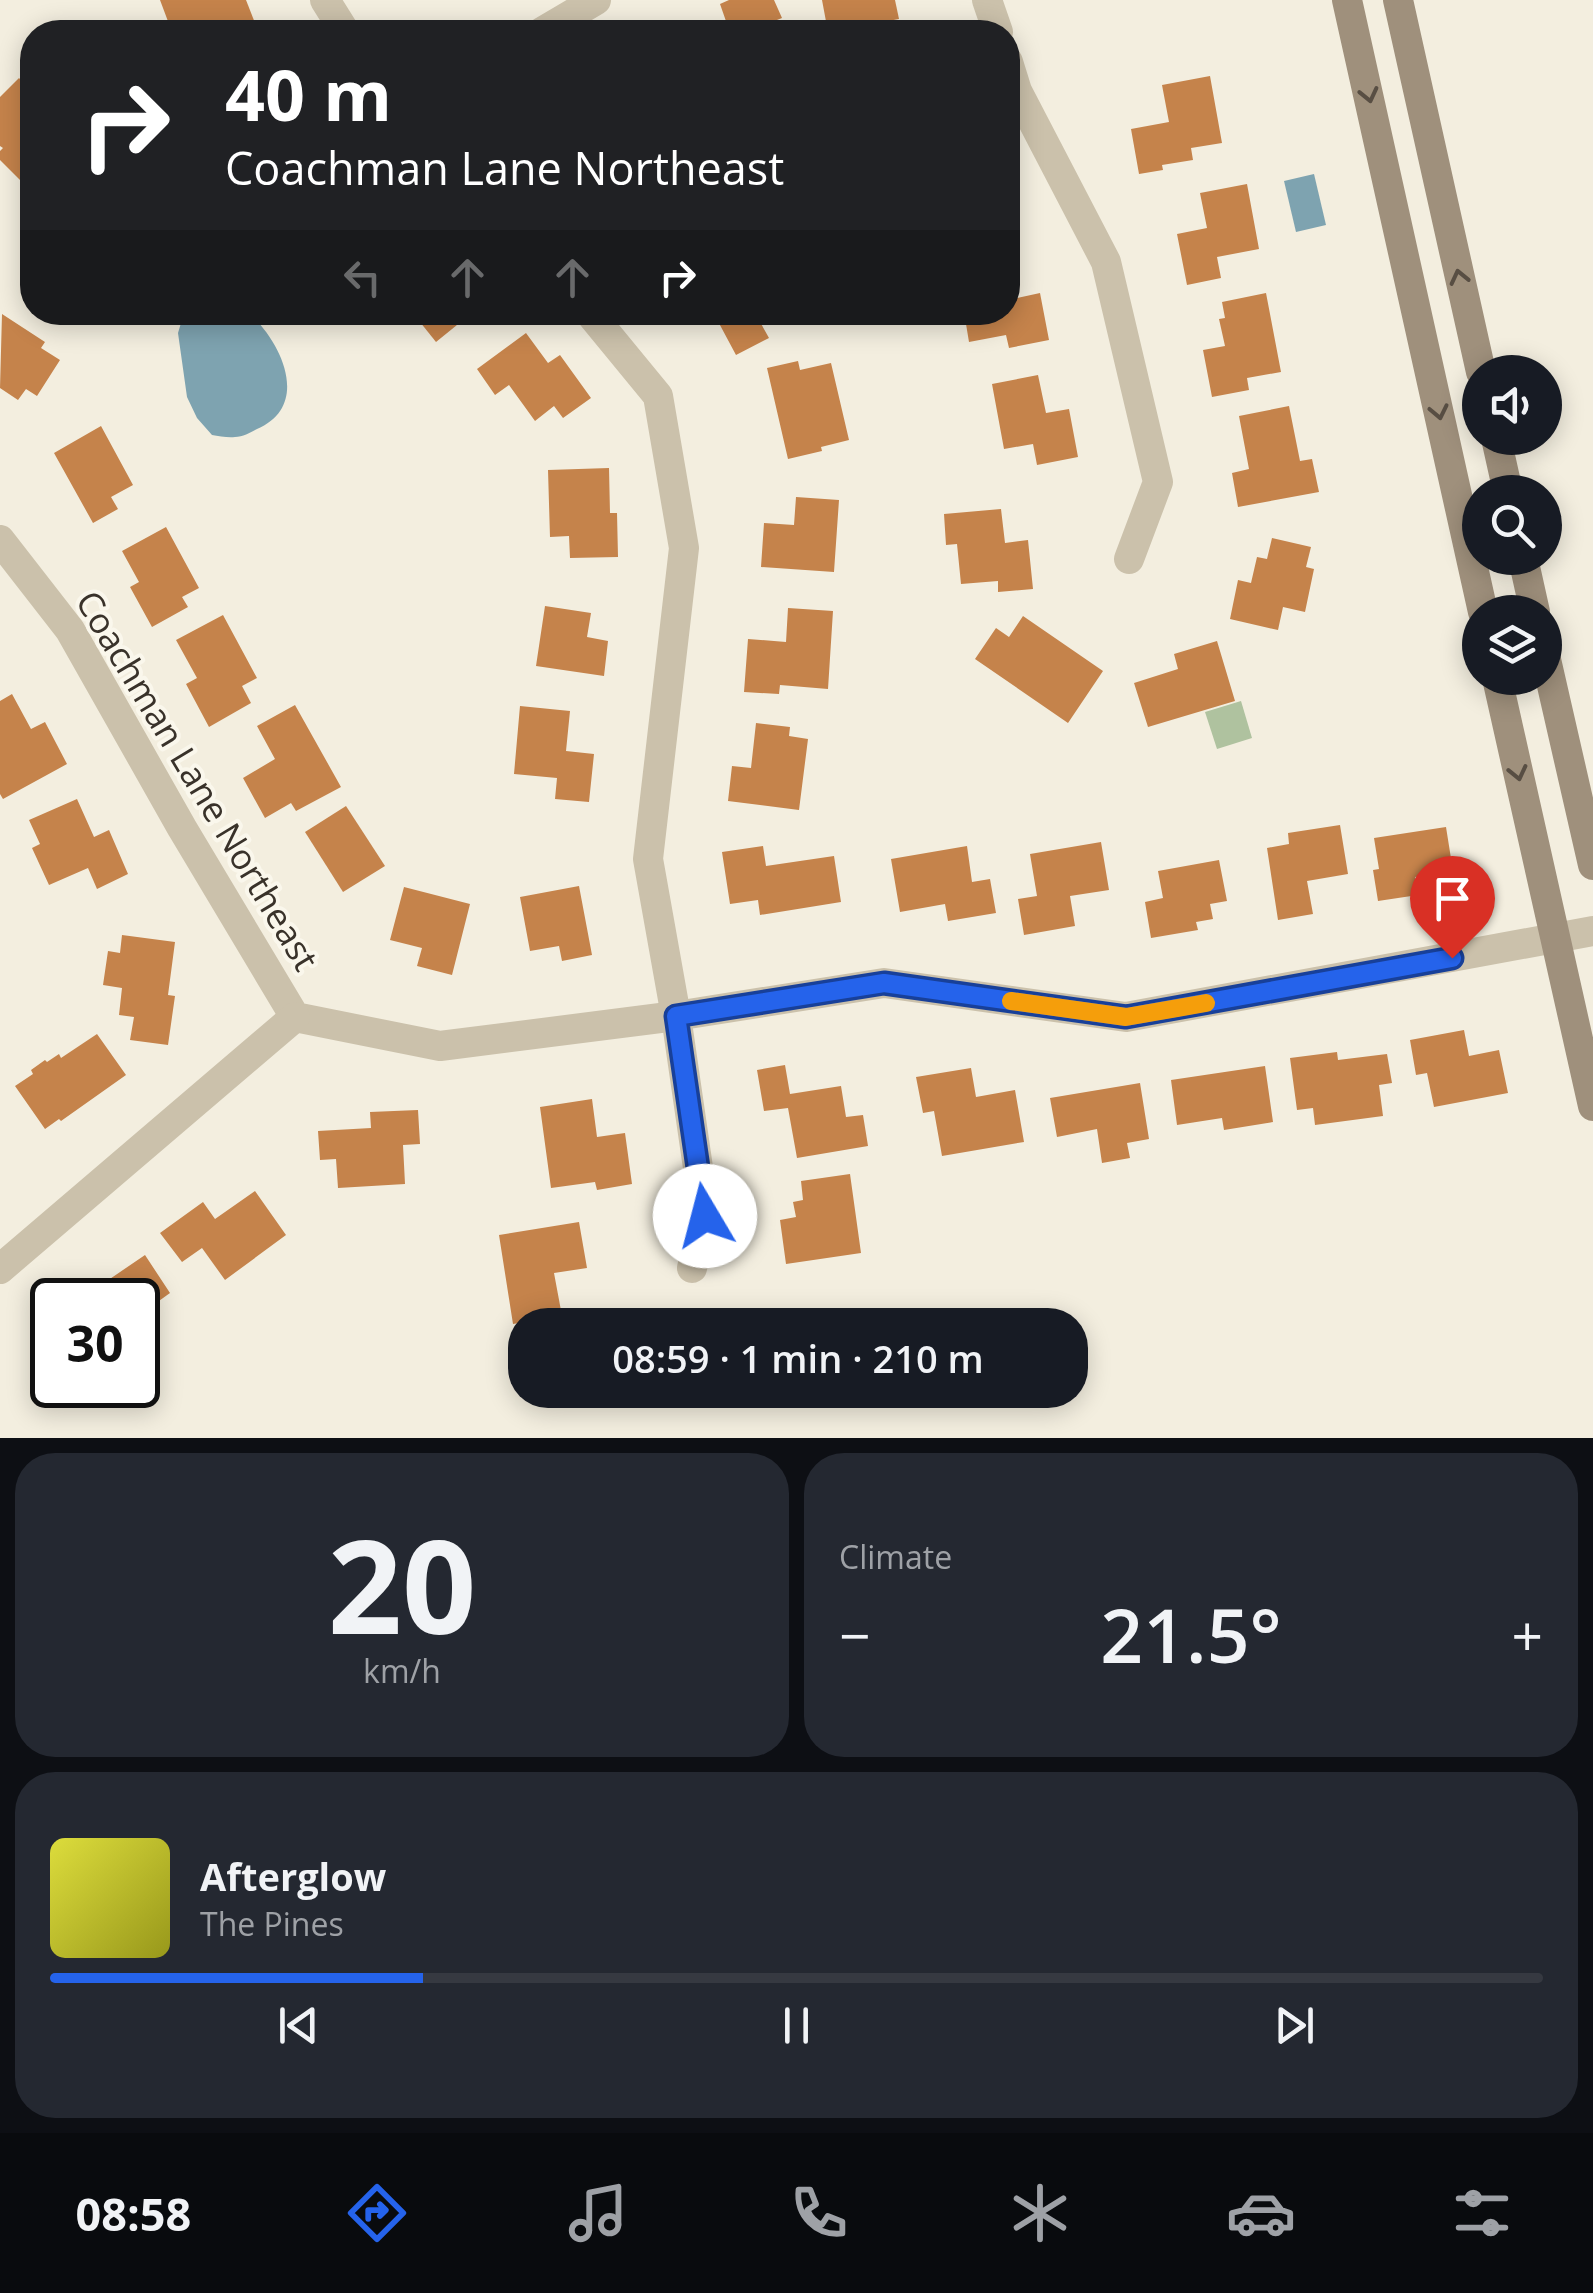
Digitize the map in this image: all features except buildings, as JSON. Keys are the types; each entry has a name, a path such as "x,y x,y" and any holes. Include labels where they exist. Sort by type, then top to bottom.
{"street":[{"path":"562,20 596,0"},
{"path":"1347,0 1479,595"},
{"path":"1398,0 1477,355"},
{"path":"1020,97 1106,262 1158,482 1129,559"},
{"path":"600,325 658,396 684,548 648,859 705,1216 692,1268"},
{"name":"Coachman Lane Northeast","path":"0,540 70,630 182,828 296,1017 440,1046 676,1016 884,983 1126,1017 1593,932"},
{"path":"1501,695 1593,1106"},
{"path":"1554,695 1593,865"},
{"path":"0,1269 296,1017"}],"green space":[{"path":"1241,701 1252,738 1217,749 1205,712"}],"water":[{"path":"1314,174 1326,225 1296,232 1284,181"},
{"path":"180,325 261,325 286,373 283,405 274,418 238,437 212,435 197,418 187,397 178,333"}],"slow traffic":[{"path":"1011,1001 1126,1017 1206,1003"}],"route":[{"path":"705,1216 676,1016 884,983 1126,1017 1452,958"}]}
